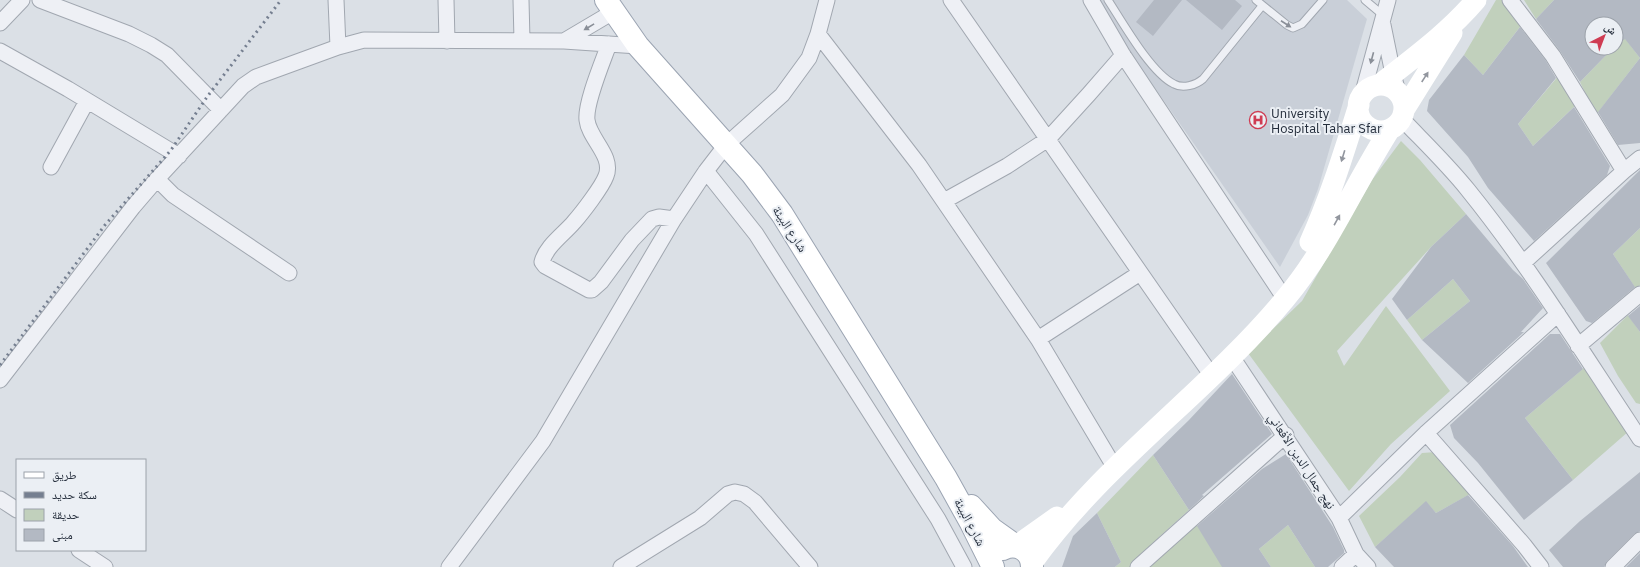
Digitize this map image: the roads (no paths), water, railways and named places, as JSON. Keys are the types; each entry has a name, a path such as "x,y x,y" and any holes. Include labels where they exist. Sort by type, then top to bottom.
{"main road":[{"name":"شارع البيئة","path":"610,6 638,46 726,145 782,214 946,478 993,567"},
{"name":"شارع البيئة","path":"946,478 992,529 1027,552 1032,565"},
{"path":"993,567 996,556 999,552 1004,548 1016,546"}],"street":[{"path":"0,23 22,0"},
{"path":"40,0 129,34 151,45 167,55 221,110"},
{"path":"336,0 338,47"},
{"path":"446,0 447,41"},
{"path":"521,0 522,40"},
{"path":"450,567 543,441 674,219 706,171 726,145 782,95 809,58 818,34 827,0"},
{"path":"951,0 1212,376"},
{"path":"1091,0 1123,55 1285,299"},
{"path":"1285,299 1324,211 1337,177 1388,0"},
{"path":"1032,565 1050,537 1088,494 1232,357 1285,299 1314,261 1372,158 1394,102 1476,0"},
{"path":"1510,0 1553,56 1624,170"},
{"path":"564,41 610,6"},
{"path":"1383,18 1394,102"},
{"path":"1461,18 1435,41 1394,102 1382,131 1375,130 1368,126 1362,120 1359,113 1360,101 1372,87 1394,102 1467,189 1522,263 1558,314 1640,439"},
{"path":"818,34 919,165 944,201 1038,339 1115,468"},
{"path":"0,380 157,179 243,86 256,77 338,47 364,40 522,40 638,46"},
{"path":"609,44 587,107 587,120 590,132 600,146 607,165 606,176 576,221 548,250 543,257 542,262 545,266 589,290 592,290 601,282 632,240 652,219 659,217 674,219"},
{"path":"944,201 1007,166 1048,139 1123,55"},
{"path":"2,58 87,101 179,156"},
{"path":"51,167 87,101"},
{"path":"1522,263 1624,170 1640,158"},
{"path":"706,171 756,234 938,519 964,567"},
{"path":"157,179 173,195 289,273"},
{"path":"1038,339 1140,273"},
{"path":"1578,346 1640,294"},
{"path":"1340,518 1426,433 1558,314"},
{"name":"نهج جمال الدين الأفعاني","path":"1232,357 1340,518 1356,554 1368,567"},
{"path":"1426,433 1524,545 1541,567"},
{"path":"1138,567 1286,436"},
{"path":"621,567 700,518 728,494 734,492 744,494 755,502 810,567"},
{"path":"1016,546 1088,494"},
{"path":"0,499 16,509"},
{"path":"1613,567 1640,540"},
{"path":"81,551 105,567"},
{"path":"1342,567 1356,554"}],"lane":[{"path":"1108,0 1149,61 1174,85 1183,86 1198,83 1203,79 1262,6"},
{"path":"1256,0 1287,26 1296,28 1302,24 1323,0"},
{"path":"1365,0 1383,18"}],"railway":[{"path":"0,365 105,225 171,150 207,97 281,0"}],"place":[{"name":"University Hospital Tahar Sfar","path":"1258,120"}]}
